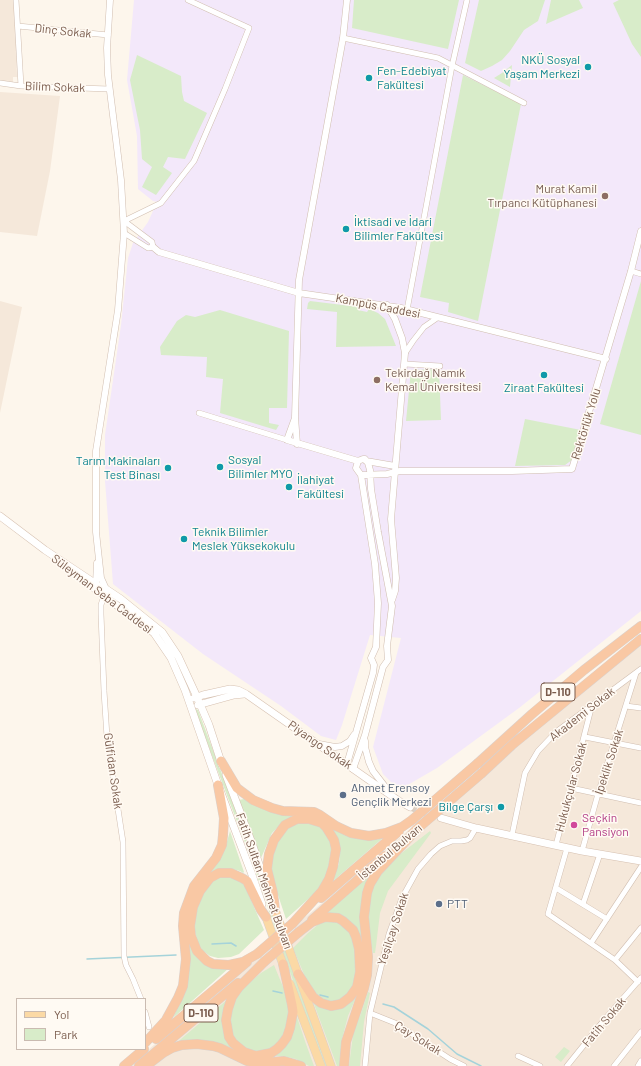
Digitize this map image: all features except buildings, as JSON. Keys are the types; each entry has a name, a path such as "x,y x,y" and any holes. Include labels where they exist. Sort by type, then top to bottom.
{"highway":[{"name":"İstanbul Bulvarı","path":"146,1048 293,923 578,675 641,626"},
{"name":"İstanbul Bulvarı","path":"139,1066 299,932 356,880 482,773 512,745 641,639"},
{"path":"221,762 237,788 253,800 283,811 314,812 336,826 351,833 369,836 386,833 412,820"},
{"path":"146,1042 166,1020 183,986 186,959 183,926 184,913 194,886 216,858 224,836 224,818 218,784"},
{"path":"275,910 273,893 267,869 269,854 274,840 285,825 297,819 309,819 322,823 334,840 336,849 334,867 322,891 293,923"},
{"path":"344,1066 346,1042 367,975 368,957 364,917 367,893 370,884 378,872 417,829"},
{"path":"257,954 243,962 229,965 213,964 207,960 197,951 191,936 190,926 193,908 204,883 219,873 231,873 246,881 266,917"},
{"path":"298,974 309,993 317,1001 327,1005 336,1005 345,1002 354,993 357,987 360,972 359,949 356,937 353,930 343,920 325,917 312,922 299,932"},
{"path":"264,962 239,987 232,997 226,1020 229,1037 233,1043 244,1052 256,1056 271,1053 277,1049 285,1041 290,1028 293,1012 283,964"},
{"path":"146,1066 172,1048 182,1045 197,1044 220,1048 247,1061 261,1063 284,1061 301,1066"},
{"path":"124,1066 138,1050"},
{"name":"İstanbul Bulvarı","path":"124,1066 144,1050"}],"main road":[{"name":"Süleyman Seba Caddesi","path":"0,516 96,587 136,611 162,632 178,656 197,697"},
{"name":"Süleyman Seba Caddesi","path":"105,592 159,639 171,658 190,703"},
{"name":"Piyango Sokak","path":"197,697 230,689 238,690 246,694 410,807"},
{"path":"197,697 190,703 197,706 234,695 246,694"},
{"name":"Fatih Sultan Mehmet Bulvarı","path":"197,697 209,725 221,762 253,846 331,1066"},
{"name":"Fatih Sultan Mehmet Bulvarı","path":"190,703 321,1066"},
{"path":"440,818 476,828 567,848 641,861"}],"street":[{"path":"16,0 21,86"},
{"path":"105,592 96,532 96,451 118,310 124,233 121,180 109,89 107,59 110,0"},
{"path":"124,221 160,203 194,161 249,28 188,0"},
{"path":"297,444 295,417 301,265 343,38 347,0"},
{"path":"407,310 452,66 467,0"},
{"name":"Dinç Sokak","path":"18,26 108,35"},
{"path":"343,38 438,58 524,103"},
{"name":"Bilim Sokak","path":"0,83 21,86 109,89"},
{"path":"124,221 152,242 153,247 148,248 124,233"},
{"name":"Rektörlük Yolu","path":"395,469 572,469 606,358 641,230"},
{"name":"Kampüs Caddesi","path":"153,247 159,252 299,293 387,305 606,358"},
{"path":"631,271 641,274"},
{"path":"387,305 395,319 402,338 405,353 391,519 396,578 395,591 391,602"},
{"path":"405,353 424,327 437,318"},
{"path":"405,364 440,366"},
{"path":"199,413 297,444 358,461 363,459 395,469"},
{"path":"287,440 295,417"},
{"path":"347,764 374,666 372,658 376,647 378,603 375,564 361,475 356,468 358,461"},
{"path":"354,768 365,735 383,667 388,660 387,654 391,602 378,532 369,466 366,461"},
{"path":"361,475 387,474 395,469"},
{"path":"96,587 98,553"},
{"name":"Gülfidan Sokak","path":"105,592 101,604 104,691 107,737 123,842 124,947 126,965 141,998"},
{"path":"378,603 391,602"},
{"path":"375,651 381,650 387,654"},
{"path":"374,666 383,667"},
{"name":"Akademi Sokak","path":"512,835 524,776 546,742 556,732 639,671"},
{"name":"İpeklik Sokak","path":"582,851 598,794 626,706 639,671"},
{"name":"Hukukçular Sokak","path":"556,845 592,705"},
{"path":"626,706 641,708"},
{"path":"319,744 342,746 350,741 357,728"},
{"path":"365,735 365,748 369,762 373,770 394,797"},
{"path":"585,737 641,748"},
{"path":"571,788 641,803"},
{"name":"Yeşilçay Sokak","path":"365,1066 370,1013 390,934 407,887 418,870 431,854 440,846 452,841 461,842 467,840 476,828"},
{"path":"567,848 548,914 615,960 639,980"},
{"path":"583,904 600,854"},
{"path":"591,943 641,867"},
{"path":"556,888 607,919"},
{"path":"615,960 641,928"},
{"name":"Fatih Sokak","path":"567,1066 605,1018 639,980"},
{"name":"Çay Sokak","path":"370,1013 395,1023 450,1059 464,1066"},
{"path":"146,1015 150,1027"},
{"path":"614,1066 641,1032"},
{"path":"518,1056 540,1066"},
{"path":"447,1066 450,1059"},
{"path":"638,1066 641,1061"}],"shaded area":[{"path":"0,0 15,0 17,77 13,77 13,82 0,81"},
{"name":"Tekirdağ Namık Kemal Üniversitesi","path":"134,0 641,0 641,611 519,708 437,768 399,790 383,774 373,747 401,638 370,635 336,740 321,736 281,706 203,654 113,584 105,481 105,435 121,325 128,258 133,243 148,222 157,202 153,201 138,189 137,136 127,80"},
{"path":"0,92 60,96 50,171 37,236 0,232"},
{"path":"0,301 22,307 0,413"},
{"path":"641,642 641,1066 129,1066 584,682"}],"green space":[{"path":"354,0 459,0 448,49 352,28"},
{"path":"479,0 545,0 538,21 524,30 502,60 481,71 465,63"},
{"path":"551,0 579,0 583,8 546,24"},
{"path":"619,0 641,0 641,57 632,44 613,3"},
{"path":"137,55 181,76 184,101 207,113 185,159 168,157 163,167 172,173 156,195 142,187 152,167 142,159 140,130 130,80"},
{"path":"512,65 510,87 494,78 502,73"},
{"path":"463,75 521,104 478,321 448,312 449,303 420,297"},
{"path":"641,281 641,435 600,424"},
{"path":"310,301 359,307 358,310 367,312 369,309 378,313 385,319 396,346 336,347 337,312 307,309"},
{"path":"220,310 289,331 287,408 269,408 269,423 279,425 276,430 220,413 223,379 206,377 207,357 161,355 160,347 177,321 186,315 195,317"},
{"path":"439,369 441,420 406,421 411,370"},
{"path":"525,419 581,430 572,460 565,465 515,466"},
{"path":"196,709 198,710 237,814 327,1066 325,1066 296,989 250,856 195,711"},
{"path":"244,799 297,814 284,821 272,833 261,858 239,800"},
{"path":"311,823 319,826 328,834 332,850 332,860 325,879 315,893 286,919 272,877 271,862 278,839 289,827 297,824"},
{"path":"331,826 383,838 332,882 339,863 340,853"},
{"path":"230,831 244,872 222,868 206,876 226,845"},
{"path":"430,831 431,833 388,891 380,913 375,953 373,953 368,923 370,898 373,887 394,859"},
{"path":"225,875 242,882 245,886 264,930 239,954 231,957 218,958 210,956 202,950 198,943 194,921 196,907 210,882"},
{"path":"370,875 366,884 362,937 359,938 325,913"},
{"path":"330,920 338,921 347,927 355,944 356,970 354,985 345,998 333,1003 320,1000 309,986 293,948 320,923"},
{"path":"190,942 196,954 229,968 173,1018 181,1000 188,943"},
{"path":"274,965 288,999 290,1015 285,1035 271,1050 251,1052 233,1038 229,1023 235,1000 243,988 261,973"},
{"path":"360,988 348,1016 342,1039 341,1066 337,1066 314,1004 332,1010"},
{"path":"368,992 370,993 364,1022 360,1066 349,1066 354,1027 360,1016"},
{"path":"228,999 225,1010 237,1052 174,1045"},
{"path":"297,1017 314,1066 309,1066 296,1059 283,1056 270,1056 291,1038"},
{"path":"564,1047 570,1051 561,1062 555,1057"}],"waterway":[{"path":"212,944 231,943 236,946"},
{"path":"87,959 176,955"},
{"path":"273,991 282,993"},
{"path":"320,995 328,997"},
{"path":"383,1004 394,1007 428,1029 457,1054 481,1066"}],"tunnel":[{"path":"410,807 436,817"}],"place":[{"name":"NKÜ Sosyal Yaşam Merkezi","path":"588,67"},
{"name":"Fen-Edebiyat Fakültesi","path":"369,78"},
{"name":"Murat Kamil Tırpancı Kütüphanesi","path":"605,196"},
{"name":"İktisadi ve İdari Bilimler Fakültesi","path":"346,229"},
{"name":"Ziraat Fakültesi","path":"544,375"},
{"name":"Tekirdağ Namık Kemal Üniversitesi","path":"377,380"},
{"name":"Sosyal Bilimler MYO","path":"220,467"},
{"name":"Tarım Makinaları Test Binası","path":"168,468"},
{"name":"İlahiyat Fakültesi","path":"289,487"},
{"name":"Teknik Bilimler Meslek Yüksekokulu","path":"184,539"},
{"name":"Ahmet Erensoy Gençlik Merkezi","path":"343,795"},
{"name":"Bilge Çarşı","path":"501,807"},
{"name":"Seçkin Pansiyon","path":"574,825"},
{"name":"PTT","path":"439,904"}]}
